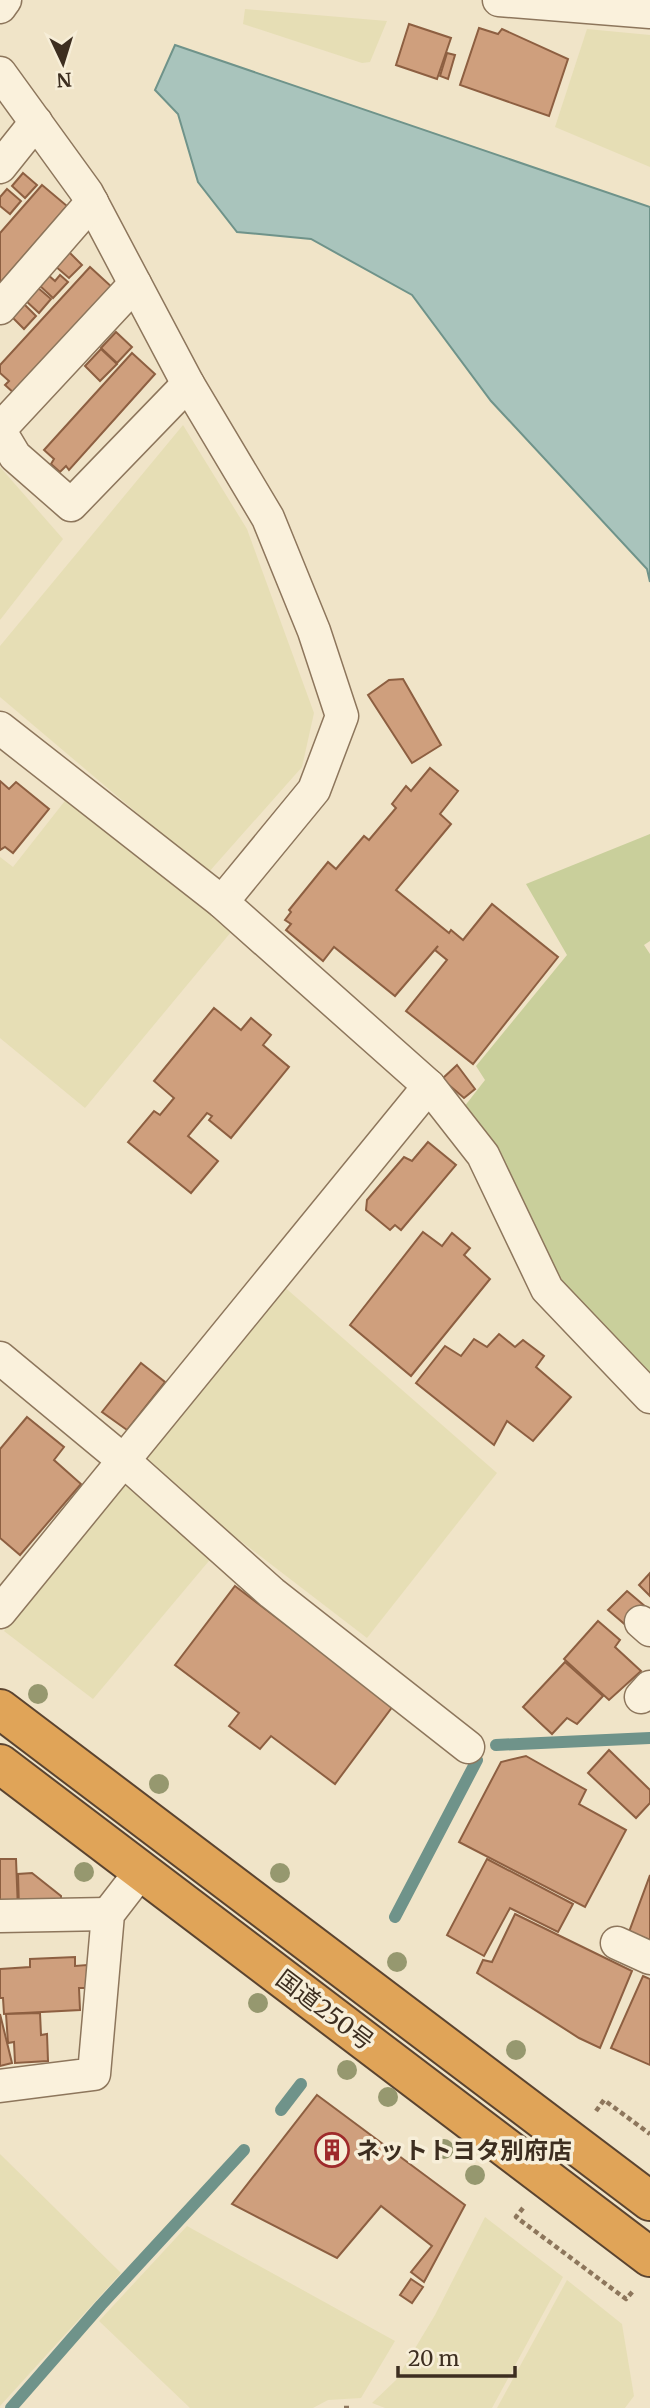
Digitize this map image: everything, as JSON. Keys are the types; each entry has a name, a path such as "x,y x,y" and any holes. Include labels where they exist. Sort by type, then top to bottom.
{"highway":[{"name":"国道250号","path":"0,1709 650,2201"},
{"name":"国道250号","path":"0,1764 650,2257"}],"street":[{"path":"0,7 5,0"},
{"path":"499,0 650,12"},
{"path":"0,73 92,202 188,384 268,517 314,631 342,716 314,790 222,902"},
{"path":"0,167 36,122"},
{"path":"0,308 92,202"},
{"path":"135,284 0,430 15,456 71,505 188,384"},
{"path":"0,729 222,902 429,1086 483,1155 547,1289 650,1396"},
{"path":"0,1612 429,1086"},
{"path":"0,1358 123,1460 272,1593 468,1747"},
{"path":"0,2086 93,2074 108,1914 142,1871"},
{"path":"0,1916 108,1914"},
{"path":"617,1943 650,1958"}],"path":[{"path":"607,2119 596,2111 604,2100 650,2134"},
{"path":"535,2216 524,2207 516,2217 626,2299"},
{"path":"344,2408 352,2408"}],"shaded area":[{"path":"245,9 387,21 370,62 362,63 243,24"},
{"path":"587,29 650,35 650,167 555,127"},
{"path":"183,425 247,529 314,713 302,767 208,873 0,697 0,646"},
{"path":"0,467 63,539 0,620"},
{"path":"68,797 231,932 85,1108 0,1038 0,857 13,867"},
{"path":"281,1284 497,1473 367,1638 135,1460"},
{"path":"121,1479 213,1556 93,1699 4,1631"},
{"path":"0,2154 121,2273 0,2406"},
{"path":"485,2217 563,2277 492,2408 385,2408 372,2403 396,2380 435,2315"},
{"path":"187,2226 395,2341 361,2398 328,2400 313,2408 190,2408 99,2321"},
{"path":"567,2280 622,2324 634,2396 625,2408 497,2408"}],"green space":[{"path":"650,834 650,941 644,945 650,954 650,1373 560,1287 464,1107 485,1080 476,1066 567,955 526,884"}],"water":[{"path":"175,45 650,207 650,582 647,569 491,401 412,295 311,239 237,232 198,182 178,114 155,90"}],"building":[{"path":"409,24 451,38 437,79 396,65"},
{"path":"479,28 498,34 502,29 568,59 549,116 460,85"},
{"path":"447,53 455,55 448,79 440,76"},
{"path":"23,173 37,185 25,198 12,186"},
{"path":"42,185 67,206 0,283 0,233"},
{"path":"7,189 21,201 10,214 0,206 0,197"},
{"path":"68,251 82,265 69,278 55,266"},
{"path":"90,267 114,289 15,394 5,385 9,381 0,373 0,365"},
{"path":"47,274 55,281 60,275 68,282 53,298 38,284"},
{"path":"37,287 51,299 39,313 25,300"},
{"path":"23,303 36,316 24,329 11,316"},
{"path":"116,332 132,347 117,363 101,348"},
{"path":"101,349 117,364 100,381 85,366"},
{"path":"132,353 155,374 69,470 66,466 60,472 51,464 54,459 44,450"},
{"path":"403,679 441,745 412,763 368,695 389,680"},
{"path":"430,768 458,791 440,814 451,824 396,890 449,933 451,930 463,940 492,904 558,957 473,1064 406,1011 447,960 435,950 438,946 395,996 334,947 323,961 286,930 291,924 285,920 291,912 289,910 328,862 336,869 364,836 369,840 396,808 392,804 406,786 411,791"},
{"path":"0,781 9,789 16,782 49,809 13,853 5,847 0,850"},
{"path":"214,1008 241,1030 251,1018 271,1035 263,1045 289,1067 231,1138 209,1120 212,1116 207,1113 188,1136 218,1161 191,1193 128,1142 154,1111 160,1115 174,1098 154,1081"},
{"path":"457,1065 475,1089 464,1098 442,1079"},
{"path":"428,1142 456,1165 401,1230 395,1225 390,1230 366,1210 367,1200 404,1157 412,1161"},
{"path":"423,1232 442,1246 452,1233 470,1248 464,1255 490,1279 411,1376 350,1325"},
{"path":"499,1334 515,1347 523,1340 544,1356 536,1367 571,1397 533,1441 507,1421 494,1445 416,1383 445,1346 461,1356 474,1339 487,1347"},
{"path":"141,1363 165,1382 127,1430 102,1412"},
{"path":"27,1417 64,1447 54,1460 81,1484 20,1555 0,1538 0,1449"},
{"path":"650,1573 650,1596 639,1585"},
{"path":"235,1586 393,1706 335,1784 271,1736 260,1749 229,1726 239,1713 175,1665"},
{"path":"627,1591 646,1607 628,1627 608,1610"},
{"path":"598,1621 620,1640 615,1647 641,1671 609,1700 564,1659"},
{"path":"565,1662 603,1696 577,1724 567,1718 552,1734 523,1707"},
{"path":"609,1750 650,1790 650,1803 636,1818 588,1773"},
{"path":"526,1756 586,1790 579,1804 626,1830 585,1907 459,1842 501,1762"},
{"path":"0,1859 16,1859 18,1910 0,1910"},
{"path":"487,1859 573,1904 558,1932 510,1908 484,1956 447,1935"},
{"path":"32,1873 61,1896 61,1909 19,1909 18,1874"},
{"path":"650,1875 650,1940 629,1932"},
{"path":"515,1914 632,1971 600,2048 579,2038 477,1973 483,1960 492,1962"},
{"path":"75,1957 75,1966 87,1965 89,1988 79,1988 80,2010 4,2014 3,1998 0,1998 0,1969 30,1967 30,1959"},
{"path":"643,1976 650,1979 650,2065 611,2048"},
{"path":"40,2013 41,2035 47,2034 48,2061 15,2063 14,2042 8,2043 6,2014"},
{"path":"0,2014 12,2063 0,2066"},
{"name":"ネットトヨタ別府店","path":"317,2095 465,2205 424,2282 411,2272 432,2246 381,2206 337,2258 232,2204"},
{"path":"411,2279 423,2287 412,2303 400,2295"}],"waterway":[{"path":"496,1745 650,1738"},
{"path":"395,1917 477,1760"},
{"path":"281,2110 301,2084"},
{"path":"11,2408 101,2305 244,2150"}],"place":[{"name":"ネットトヨタ別府店","path":"332,2150"}]}
